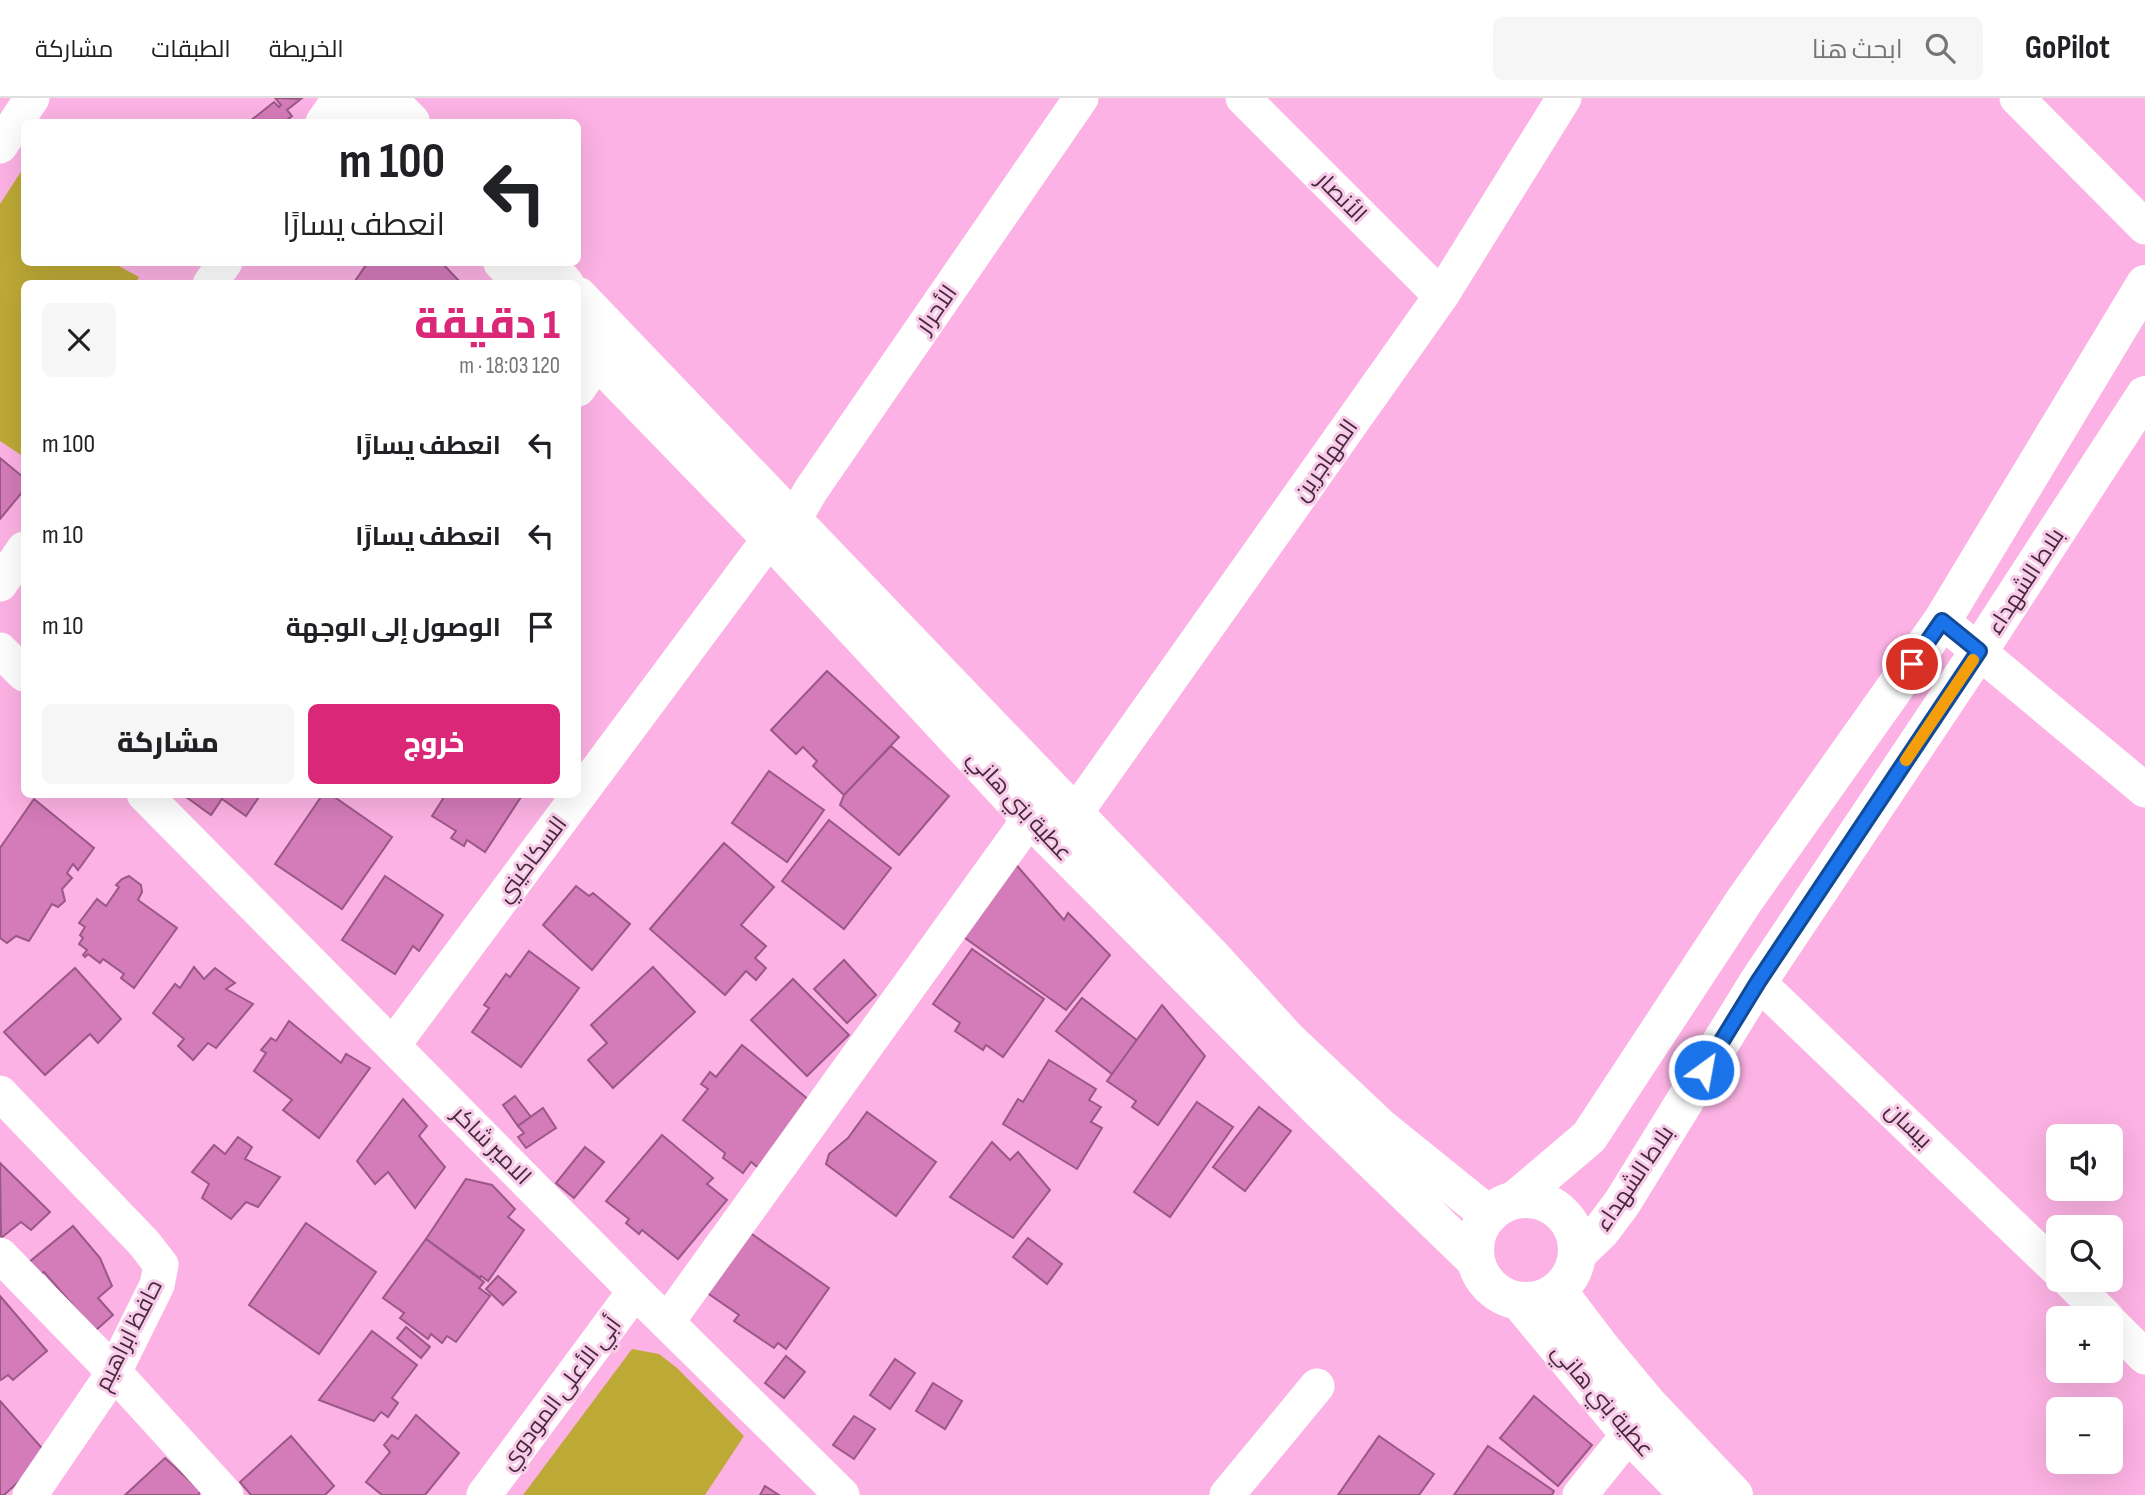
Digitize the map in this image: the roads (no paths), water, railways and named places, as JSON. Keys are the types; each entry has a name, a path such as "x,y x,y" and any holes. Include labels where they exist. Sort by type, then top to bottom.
{"main road":[{"path":"341,98 363,119"},
{"path":"387,98 408,119"},
{"path":"506,266 519,280"},
{"path":"549,266 561,280"},
{"path":"581,299 782,530 1074,815 1215,960 1287,1039 1380,1127 1502,1207 1532,1199 1547,1203 1571,1223 1577,1254 1572,1275 1558,1291 1546,1298 1519,1301 1503,1297 1489,1287 1479,1273 1475,1260 1475,1241 1480,1226 1502,1207 1589,1137 1744,901 1942,621 2145,284"},
{"name":"عطية بني هاني","path":"584,363 782,530 1030,818 1318,1108 1475,1260"},
{"name":"بلاط الشهداء","path":"1577,1254 1601,1231 1622,1203 1758,982 2145,396"},
{"path":"1558,1291 1647,1403 1734,1495"},
{"name":"عطية بني هاني","path":"1519,1301 1629,1434 1689,1495"}],"street":[{"path":"0,146 32,98"},
{"path":"325,119 341,98"},
{"name":"الأحرار","path":"782,530 1081,98"},
{"name":"الأنصار","path":"1243,98 1441,296"},
{"name":"المهاجرين","path":"1074,815 1441,296 1564,98"},
{"path":"2017,98 2145,227"},
{"name":"السكاكيني","path":"581,796 782,530"},
{"path":"0,584 21,553"},
{"path":"1942,621 2145,790"},
{"path":"0,650 21,671"},
{"name":"الامير شاكر","path":"148,798 842,1495"},
{"name":"السكاكيني","path":"393,1045 580,798"},
{"path":"667,1322 1030,818"},
{"name":"بيسان","path":"1758,982 2046,1258"},
{"name":"حافظ ابراهيم","path":"0,1094 144,1243 161,1265 157,1284 114,1372 30,1495"},
{"path":"0,1255 114,1372 226,1495"},
{"name":"أبي الأعلى المودوي","path":"484,1495 635,1290"},
{"path":"2081,1292 2095,1306"},
{"path":"2123,1335 2145,1357"},
{"path":"1227,1495 1317,1385"},
{"path":"1580,1495 1629,1434"}]}
